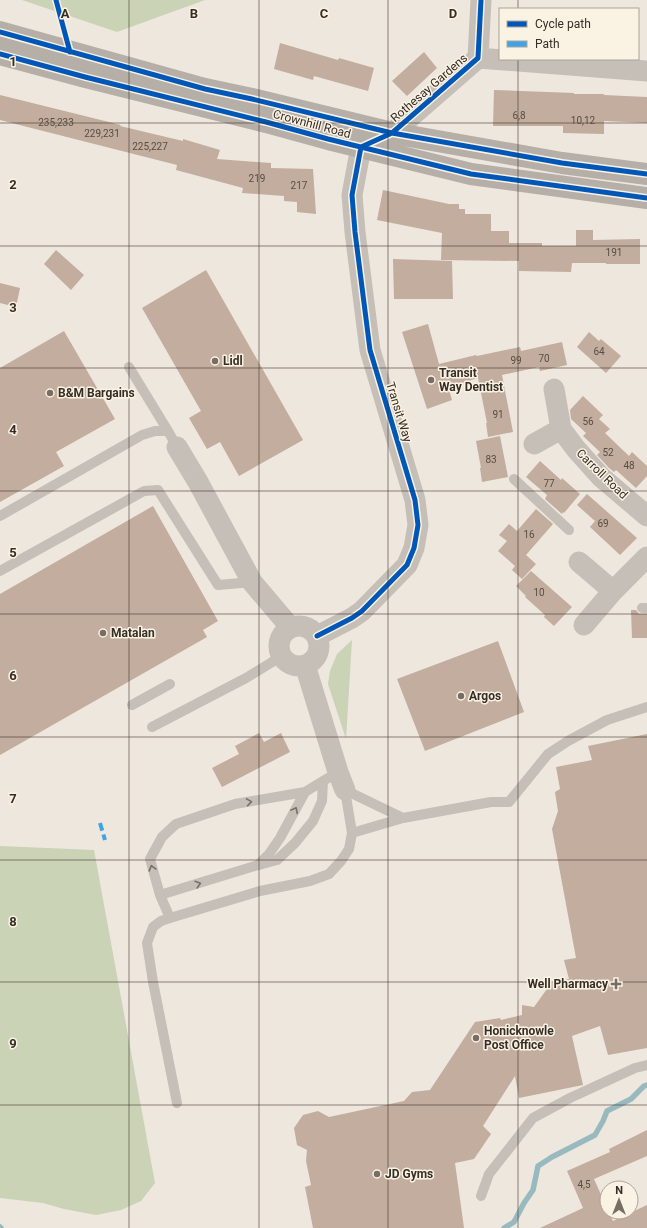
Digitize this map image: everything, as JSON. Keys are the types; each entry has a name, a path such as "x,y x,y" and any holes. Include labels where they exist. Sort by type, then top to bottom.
{"main road":[{"name":"Crownhill Road","path":"0,32 205,89 252,99 392,134 562,163 647,174"},
{"name":"Crownhill Road","path":"0,54 328,139 471,174 647,198"}],"street":[{"name":"Rothesay Gardens","path":"361,147 392,134 478,58 481,0"},
{"path":"478,58 499,60"},
{"path":"504,60 647,71"},
{"name":"Transit Way","path":"317,636 352,618 362,611 407,565 414,548 418,525 415,500 370,350 356,240 352,195 361,147"},
{"name":"Carroll Road","path":"554,389 561,429 576,449 601,477 645,509"},
{"path":"534,444 561,429"},
{"path":"172,439 198,482 252,582 291,628"},
{"path":"584,625 613,591 647,557"},
{"path":"579,562 613,591"},
{"path":"303,626 313,631 317,636 319,648 318,653 305,665 292,664 282,656 280,643 282,637 291,628 303,626"},
{"path":"305,665 335,781"}],"lane":[{"path":"129,367 172,439"},
{"path":"0,516 142,435 155,431 172,439"},
{"path":"514,479 569,530"},
{"path":"0,571 144,491 158,490 218,585 252,582"},
{"path":"152,727 246,678 282,656"},
{"path":"132,705 170,684"},
{"path":"352,833 403,818 491,802 509,802 548,754 568,741 607,720 647,707"},
{"path":"177,1103 153,982 148,943 153,928 161,921 170,918 260,891 310,881 329,874 349,850 352,833 335,781"},
{"path":"160,895 278,860 295,843 313,821 322,801 335,781"},
{"path":"170,918 160,895 150,859 162,837 176,824 235,804 305,792 335,781 403,818"},
{"path":"258,865 270,854 305,792"},
{"path":"481,1196 489,1174 533,1118 570,1098 635,1068 647,1065"}],"green space":[{"path":"22,0 205,0 117,32"},
{"path":"352,640 346,739 328,684 330,671 337,654"},
{"path":"0,846 94,850 155,1183 141,1201 121,1210 96,1215 64,1209 43,1203 0,1198"}],"building":[{"path":"280,43 338,60 339,58 374,68 368,91 314,76 313,80 274,69"},
{"path":"424,52 437,68 407,96 392,81"},
{"path":"494,90 647,97 647,123 604,121 604,134 563,133 563,126 493,126"},
{"path":"0,95 121,125 120,126 183,141 183,139 220,150 217,159 271,163 271,168 313,169 316,214 297,212 297,202 284,201 284,196 242,193 243,188 176,170 177,165 0,120"},
{"path":"383,190 449,204 459,204 459,209 465,209 465,214 491,214 491,231 509,231 509,243 542,243 542,246 576,246 576,230 593,230 593,240 640,239 640,264 572,263 571,272 519,271 519,261 441,260 442,233 377,220"},
{"path":"56,250 84,275 71,290 44,264"},
{"path":"393,259 452,261 453,299 394,299"},
{"name":"Lidl","path":"206,270 303,440 239,476 220,442 207,449 189,418 201,411 142,308"},
{"path":"0,283 20,288 16,307 0,303"},
{"path":"428,324 439,364 476,355 520,347 521,351 562,342 567,365 540,371 539,367 502,375 513,432 488,437 487,423 478,378 448,387 452,400 427,409 402,332"},
{"name":"B&M Bargains","path":"64,331 115,419 56,452 64,466 0,502 0,368"},
{"path":"589,332 599,341 601,339 621,356 606,373 577,347"},
{"path":"583,396 603,415 599,419 610,429 605,433 629,456 632,452 647,466 647,476 636,488 616,470 614,472 609,468 597,455 600,452 583,436 586,433 571,419 570,410"},
{"path":"500,436 508,477 482,482 476,441"},
{"path":"540,461 561,480 562,478 580,494 562,514 545,499 547,495 526,477"},
{"path":"587,494 637,538 620,555 590,527 595,521 577,505"},
{"name":"Matalan","path":"153,506 218,621 203,630 207,637 0,755 0,594"},
{"path":"536,509 553,524 526,555 536,564 522,579 512,570 515,566 498,551 507,541 499,535 509,524 517,531"},
{"path":"531,571 572,607 554,626 516,586"},
{"path":"631,610 636,610 639,614 647,614 647,638 632,638"},
{"name":"Argos","path":"498,641 524,712 425,751 397,679"},
{"path":"259,733 264,742 281,733 290,752 222,787 212,768 239,754 235,746"},
{"path":"647,734 647,1048 608,1055 600,1026 572,1036 583,1085 519,1098 515,1076 483,1126 491,1134 474,1159 455,1163 464,1228 313,1228 305,1187 311,1185 306,1161 307,1150 297,1145 294,1128 303,1115 318,1111 329,1117 404,1101 412,1092 430,1090 475,1022 500,1018 501,1020 522,1015 522,1005 534,1007 552,982 569,979 564,960 576,958 552,829 558,811 555,792 560,789 556,767 592,760 588,746"},
{"path":"647,1130 647,1156 594,1179 599,1190 599,1220 639,1220 639,1209 647,1205 647,1228 540,1228 583,1208 567,1171 610,1152 609,1149"}],"waterway":[{"path":"504,1228 514,1222 533,1190 538,1166 552,1157 595,1135 607,1111 631,1099 644,1086 647,1085"}],"marked path":[{"path":"100,823 105,840"}],"cycle path":[{"path":"56,0 70,52"},
{"path":"361,147 392,133 478,58 481,0"},
{"path":"0,32 205,89 392,133 562,163 647,174"},
{"path":"0,54 328,139 471,174 647,198"},
{"path":"317,636 352,618 362,611 407,565 414,548 418,525 415,500 370,350 355,232 352,195 361,147"}],"place":[{"name":"Lidl","path":"215,361"},
{"name":"Transit Way Dentist","path":"431,380"},
{"name":"B&M Bargains","path":"50,393"},
{"name":"Matalan","path":"103,633"},
{"name":"Argos","path":"461,696"},
{"name":"Well Pharmacy","path":"616,984"},
{"name":"Honicknowle Post Office","path":"476,1038"},
{"name":"JD Gyms","path":"377,1174"}]}
